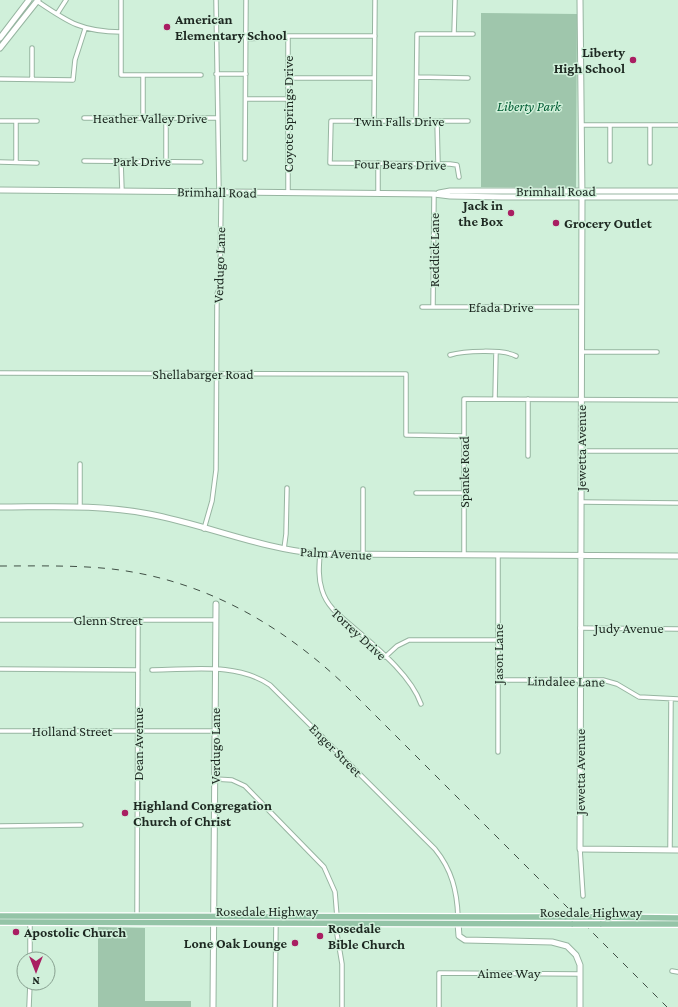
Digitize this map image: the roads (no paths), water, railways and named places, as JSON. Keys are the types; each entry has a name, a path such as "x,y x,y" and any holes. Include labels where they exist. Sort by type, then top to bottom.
{"main road":[{"name":"Rosedale Highway","path":"0,916 525,916 678,918"},
{"path":"0,919 25,916"},
{"path":"87,923 99,920 132,920 137,916"},
{"path":"150,923 152,920 168,919 177,916"},
{"path":"458,923 464,919 512,920 525,916"},
{"path":"308,923 333,920 337,917"},
{"path":"338,923 344,920 374,919 384,917"},
{"path":"416,923 422,921 453,921 458,917"},
{"name":"Rosedale Highway","path":"0,922 678,923"}],"street":[{"path":"0,38 29,0"},
{"path":"0,48 37,0 57,14 85,29 98,32 121,32"},
{"path":"57,14 66,0"},
{"path":"121,0 121,75 201,75"},
{"name":"Verdugo Lane","path":"204,529 216,481 217,294 220,287 221,199 219,192 217,118 216,0"},
{"path":"245,159 246,0"},
{"path":"374,121 375,0"},
{"path":"454,34 455,0"},
{"name":"Jewetta Avenue","path":"580,0 582,190 580,849 583,896"},
{"path":"0,79 73,80 75,60 85,29"},
{"path":"416,121 417,34 473,34"},
{"path":"246,39 288,36 375,36"},
{"name":"Coyote Springs Drive","path":"288,36 288,193"},
{"path":"32,48 32,80"},
{"path":"216,74 246,74"},
{"path":"143,118 144,75"},
{"path":"288,78 374,78"},
{"path":"417,78 468,78"},
{"path":"246,99 288,100"},
{"name":"Heather Valley Drive","path":"84,118 217,118"},
{"path":"166,118 166,161"},
{"path":"0,121 37,121"},
{"path":"16,121 16,162"},
{"name":"Twin Falls Drive","path":"330,163 330,121 468,121"},
{"path":"437,121 438,164"},
{"path":"581,125 678,125"},
{"path":"610,125 610,161"},
{"path":"650,125 650,163"},
{"name":"Park Drive","path":"84,161 201,162"},
{"path":"120,161 122,191"},
{"path":"0,162 37,162"},
{"name":"Four Bears Drive","path":"330,163 457,165 459,177"},
{"path":"378,163 378,193"},
{"name":"Brimhall Road","path":"0,190 378,193 434,194 464,197 678,198"},
{"name":"Brimhall Road","path":"434,194 450,190 678,191"},
{"path":"464,197 469,194 488,194 492,191"},
{"path":"505,197 508,194 528,194 535,191"},
{"name":"Reddick Lane","path":"433,307 434,194"},
{"name":"Efada Drive","path":"422,307 581,308"},
{"path":"450,355 458,352 510,352 516,356"},
{"path":"496,352 495,399 678,400"},
{"path":"581,352 657,352"},
{"name":"Shellabarger Road","path":"0,373 406,374 406,435 464,436"},
{"name":"Spanke Road","path":"464,555 464,399 495,399"},
{"path":"528,399 528,456"},
{"path":"581,451 678,451"},
{"path":"80,464 80,507"},
{"path":"284,550 286,534 287,488"},
{"path":"363,489 363,555"},
{"path":"416,493 464,493"},
{"path":"581,502 678,502"},
{"name":"Palm Avenue","path":"0,507 80,507 136,511 284,550 320,554 678,556"},
{"name":"Torrey Drive","path":"320,554 319,578 327,601 334,610 385,657 414,687 421,704"},
{"name":"Jason Lane","path":"498,556 498,752"},
{"name":"Verdugo Lane","path":"213,1007 215,923 216,604"},
{"name":"Glenn Street","path":"0,620 216,620"},
{"name":"Dean Avenue","path":"137,916 138,620"},
{"name":"Judy Avenue","path":"580,628 678,629"},
{"path":"385,657 396,646 409,640 498,640"},
{"path":"0,669 138,670"},
{"name":"Enger Street","path":"152,670 216,670 243,672 270,685 435,849 445,863 454,883 458,917"},
{"name":"Lindalee Lane","path":"498,680 608,681 618,684 639,697 678,699"},
{"path":"670,699 670,850"},
{"name":"Holland Street","path":"0,731 215,731"},
{"path":"215,779 232,780 245,786 320,862 328,873 333,885 336,899 337,917"},
{"path":"0,826 81,826"},
{"path":"580,849 678,850"},
{"path":"275,1007 276,916"},
{"path":"30,923 30,951"},
{"path":"338,923 337,934 342,964 342,1007"},
{"path":"458,923 459,936 465,940 562,943 576,955 580,965 580,1007"},
{"path":"672,971 678,972"},
{"name":"Aimee Way","path":"439,1007 439,973 580,974"},
{"path":"29,1007 30,991"}],"railway":[{"path":"0,566 84,567 112,569 146,575 178,583 209,595 239,608 268,625 322,664 347,687 667,1007"}],"place":[{"name":"American Elementary School","path":"167,27"},
{"name":"Liberty High School","path":"633,60"},
{"name":"Jack in the Box","path":"511,213"},
{"name":"Grocery Outlet","path":"556,223"},
{"name":"Highland Congregation Church of Christ","path":"125,813"},
{"name":"Apostolic Church","path":"16,932"},
{"name":"Rosedale Bible Church","path":"320,936"},
{"name":"Lone Oak Lounge","path":"295,943"}],"park label":[{"name":"Liberty Park","path":"529,106"}]}
